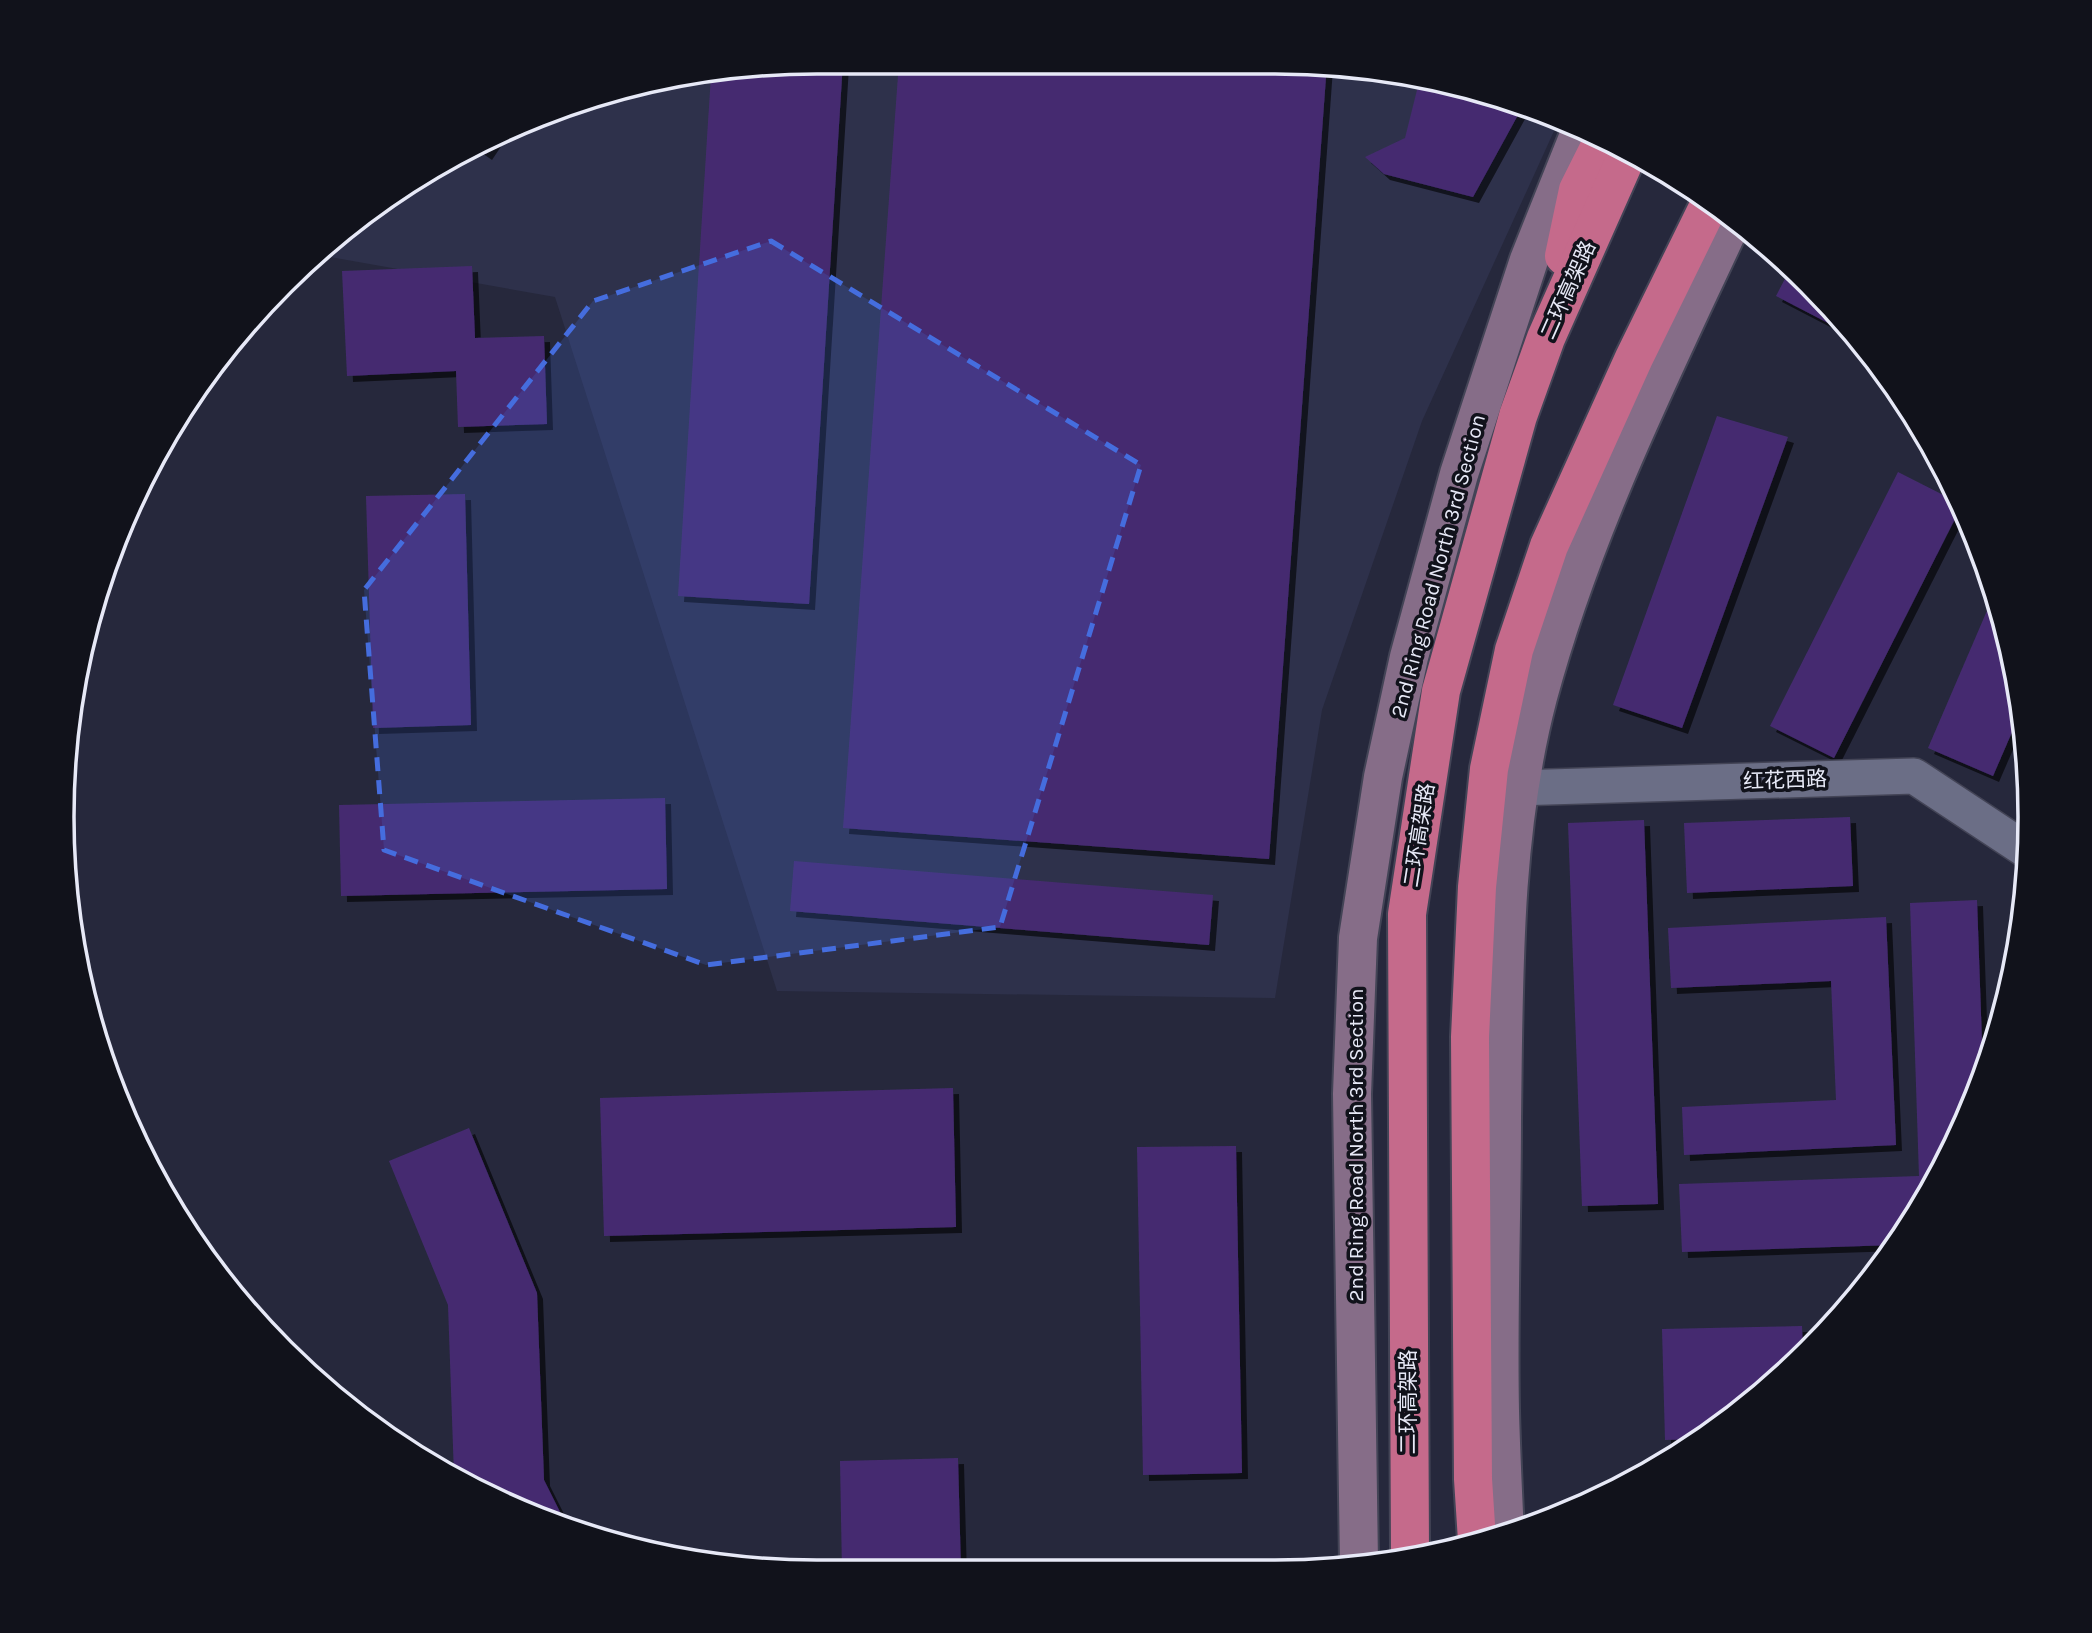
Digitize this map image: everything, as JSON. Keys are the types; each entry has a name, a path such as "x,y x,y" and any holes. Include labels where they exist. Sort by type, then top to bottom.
{"highway":[{"path":"1546,338 1578,190 1599,148"},
{"name":"二环高架路","path":"1410,1547 1407,914 1441,691 1518,416 1546,338 1625,161"},
{"path":"1476,1531 1473,1479 1470,1037 1477,887 1489,769 1514,650 1549,546 1634,358 1706,211"},
{"path":"1473,1479 1484,1529"}],"main road":[{"name":"2nd Ring Road North 3rd Section","path":"1359,1554 1352,1094 1358,938 1383,777 1409,657 1455,487 1529,260 1578,138"},
{"path":"1505,1523 1500,1411 1503,1031 1510,864 1518,788 1538,698 1571,588 1619,464 1729,228"}],"street":[{"name":"红花西路","path":"1518,788 1914,776 2017,844"}],"highlighted area":[{"path":"771,241 1141,465 1000,927 706,965 384,850 364,590 593,301"}],"shaded area":[{"path":"816,74 1324,75 1420,88 1468,99 1555,128 1422,421 1322,710 1275,998 777,991 555,297 329,257 364,227 445,173 532,130 624,99 720,80"}],"building":[{"path":"842,74 809,604 678,596 711,82 768,75"},
{"path":"898,74 1326,75 1269,859 843,828"},
{"path":"1418,88 1518,115 1473,197 1384,174 1365,157 1405,138"},
{"path":"472,266 475,338 544,336 547,424 458,427 456,371 347,376 342,271"},
{"path":"1786,277 1832,325 1776,296"},
{"path":"1717,416 1788,437 1682,728 1613,705"},
{"path":"1898,472 1946,496 1956,518 1834,758 1770,726"},
{"path":"465,494 471,725 373,728 366,496"},
{"path":"1988,608 2004,672 2013,730 1993,776 1928,748"},
{"path":"665,798 667,889 341,896 339,805"},
{"path":"1850,817 1853,886 1687,893 1684,823"},
{"path":"1644,820 1658,1204 1582,1206 1568,823"},
{"path":"794,861 1213,895 1209,945 790,911"},
{"path":"1977,900 1982,1045 1962,1101 1942,1145 1893,1229 1882,1245 1682,1252 1679,1184 1919,1176 1910,903"},
{"path":"1886,917 1896,1145 1684,1155 1682,1107 1836,1100 1831,981 1671,988 1668,928"},
{"path":"953,1088 956,1227 604,1236 600,1098"},
{"path":"469,1128 537,1293 544,1480 561,1514 488,1483 454,1465 448,1305 389,1161"},
{"path":"1236,1146 1242,1473 1143,1475 1137,1147"},
{"path":"1802,1326 1803,1340 1728,1406 1679,1440 1665,1440 1662,1329"},
{"path":"958,1458 961,1560 842,1560 840,1461"}]}
